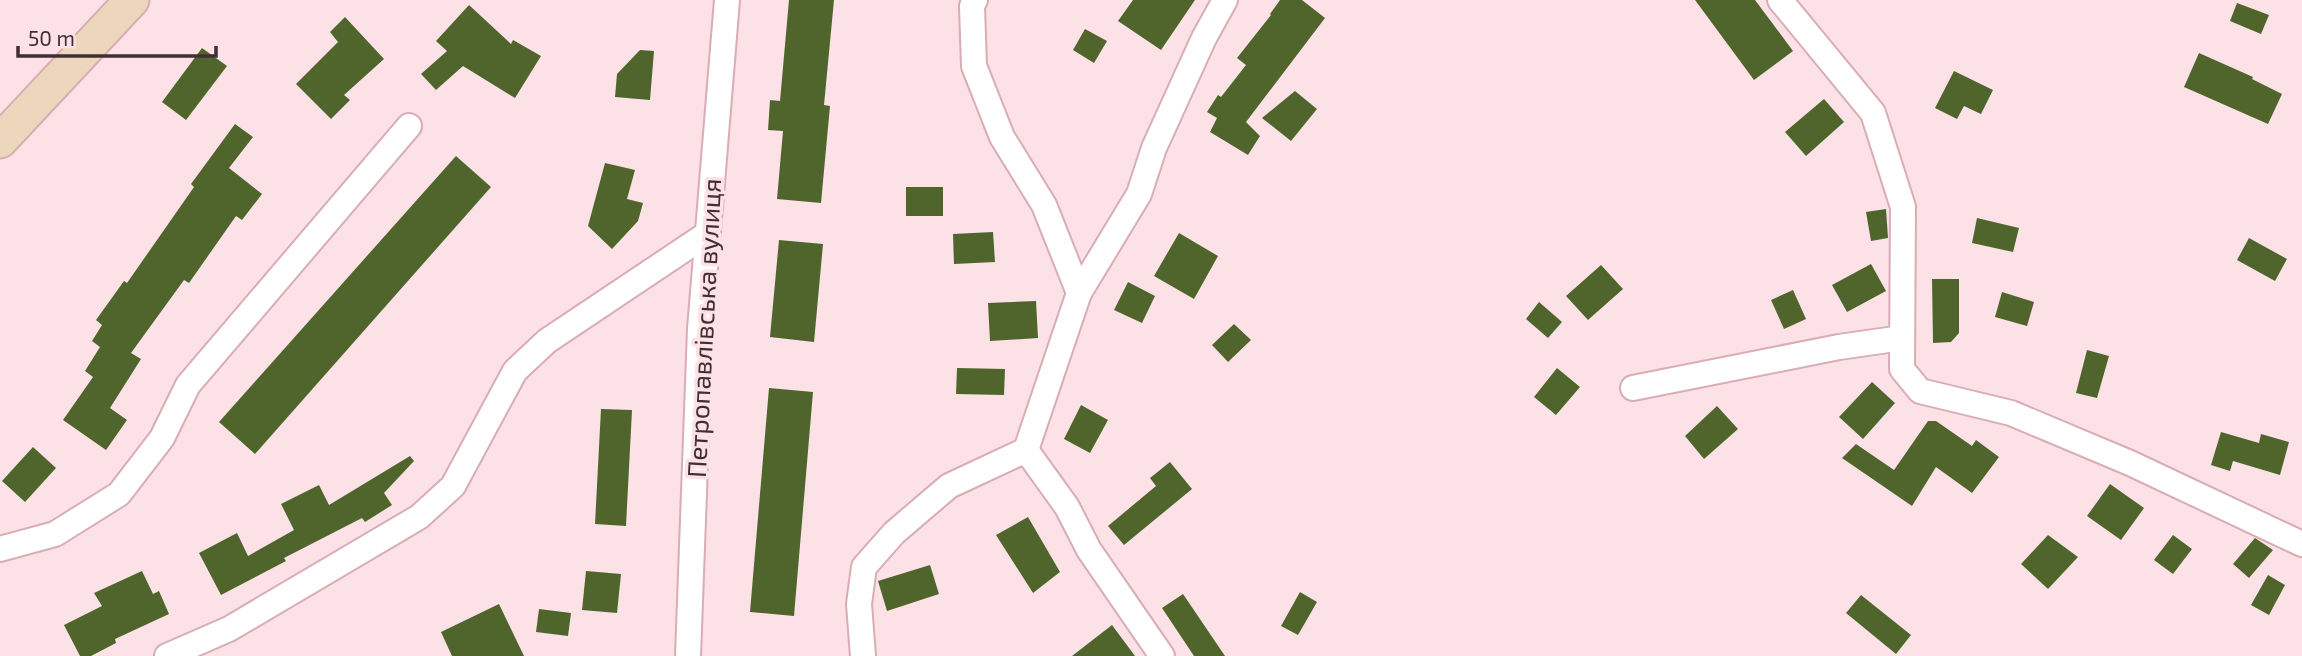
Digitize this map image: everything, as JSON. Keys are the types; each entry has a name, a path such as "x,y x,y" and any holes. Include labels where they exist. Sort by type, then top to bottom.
{"street":[{"path":"0,141 132,0"},
{"name":"Петропавлівська вулиця","path":"688,656 699,329 727,0"},
{"path":"975,0 972,6 974,66 1002,137 1044,205 1079,293"},
{"path":"863,656 859,604 864,566 894,533 949,486 1026,450 1079,293 1139,194 1154,148 1204,38 1225,0"},
{"path":"1780,0 1873,113 1903,207 1902,369 1920,391 2011,413 2130,463 2302,544"},
{"path":"0,549 55,534 119,494 162,438 188,385 409,126"},
{"path":"167,656 229,629 419,517 453,486 515,371 547,341 707,234"},
{"path":"1633,388 1839,347 1902,338"},
{"path":"1026,450 1067,507 1089,550 1162,656"}],"building":[{"path":"789,0 834,0 824,105 830,106 821,203 777,199 783,131 768,130 770,100 780,101"},
{"path":"1133,0 1195,0 1161,50 1118,21"},
{"path":"1280,0 1302,0 1325,18 1246,122 1260,136 1248,155 1210,132 1217,118 1207,112 1218,95 1221,97 1246,65 1237,58"},
{"path":"1695,0 1755,0 1793,51 1754,80"},
{"path":"2237,3 2269,15 2261,34 2230,21"},
{"path":"469,5 511,44 513,40 541,56 515,98 463,66 436,90 421,74 447,51 436,41"},
{"path":"345,17 384,59 344,95 350,100 331,119 296,84 338,42 330,32"},
{"path":"1085,29 1107,41 1094,63 1073,50"},
{"path":"202,48 227,66 186,120 162,102"},
{"path":"640,50 654,51 650,100 615,97 617,74"},
{"path":"2199,53 2253,77 2252,79 2282,94 2268,124 2184,87"},
{"path":"1954,71 1993,90 1981,114 1964,106 1957,119 1935,108"},
{"path":"1295,91 1317,109 1291,141 1262,118"},
{"path":"1824,99 1844,122 1806,156 1785,132"},
{"path":"235,124 253,137 229,168 262,194 242,220 236,216 189,283 184,280 131,353 141,359 110,408 127,420 106,450 63,420 93,377 85,371 100,347 92,341 102,325 96,320 124,281 127,283 194,187 191,184"},
{"path":"456,156 491,187 255,454 219,422"},
{"path":"605,163 635,170 627,199 643,203 638,221 612,249 588,226"},
{"path":"906,187 943,187 943,216 906,216"},
{"path":"1886,209 1888,238 1871,241 1866,212"},
{"path":"1977,218 2019,228 2013,252 1972,243"},
{"path":"993,232 995,262 954,264 953,234"},
{"path":"1179,233 1218,256 1194,299 1154,276"},
{"path":"2249,238 2287,259 2275,281 2237,260"},
{"path":"779,240 823,244 814,342 770,337"},
{"path":"1871,264 1886,291 1847,312 1832,285"},
{"path":"1601,265 1623,289 1588,320 1566,296"},
{"path":"1932,279 1959,279 1959,333 1951,342 1933,343"},
{"path":"1128,282 1155,296 1142,323 1114,310"},
{"path":"1793,290 1806,319 1784,329 1771,300"},
{"path":"2002,292 2034,302 2027,326 1995,317"},
{"path":"1036,301 1038,338 990,341 988,303"},
{"path":"1539,302 1562,322 1548,338 1526,319"},
{"path":"1234,324 1251,340 1228,362 1212,345"},
{"path":"2087,350 2109,356 2097,398 2076,393"},
{"path":"957,368 1005,369 1004,395 956,394"},
{"path":"1557,368 1580,387 1556,415 1534,397"},
{"path":"1872,382 1895,403 1863,439 1839,417"},
{"path":"769,388 813,392 794,616 750,612"},
{"path":"1081,405 1108,420 1090,453 1064,439"},
{"path":"1717,406 1738,429 1704,459 1685,436"},
{"path":"601,409 632,410 626,526 595,524"},
{"path":"1928,421 1936,421 1972,446 1976,440 1999,457 1972,493 1936,467 1912,506 1842,458 1856,444 1894,470"},
{"path":"2221,432 2259,443 2261,434 2289,442 2280,475 2233,461 2230,471 2211,465"},
{"path":"33,447 56,468 25,502 2,481"},
{"path":"410,456 414,461 384,493 392,505 365,522 362,518 284,558 286,561 221,595 199,553 237,533 248,556 294,530 281,504 319,485 329,505"},
{"path":"1170,462 1192,489 1124,545 1108,526 1156,486 1150,478"},
{"path":"2110,484 2144,508 2121,540 2087,516"},
{"path":"1028,517 1060,572 1033,593 996,535"},
{"path":"2048,535 2078,557 2048,589 2021,564"},
{"path":"2173,535 2192,549 2173,574 2154,560"},
{"path":"2255,538 2273,550 2249,578 2233,564"},
{"path":"930,565 939,594 887,611 878,581"},
{"path":"142,571 153,594 159,591 169,614 115,639 116,643 91,656 80,656 64,625 102,606 94,593"},
{"path":"586,571 621,574 617,613 582,610"},
{"path":"2268,575 2285,585 2269,615 2251,605"},
{"path":"1300,592 1317,602 1298,635 1281,626"},
{"path":"1183,594 1225,656 1194,656 1162,608"},
{"path":"1861,595 1911,635 1896,654 1846,613"},
{"path":"499,604 524,656 452,656 441,632"},
{"path":"539,609 571,613 568,636 536,632"},
{"path":"1112,625 1135,656 1072,656"}]}
